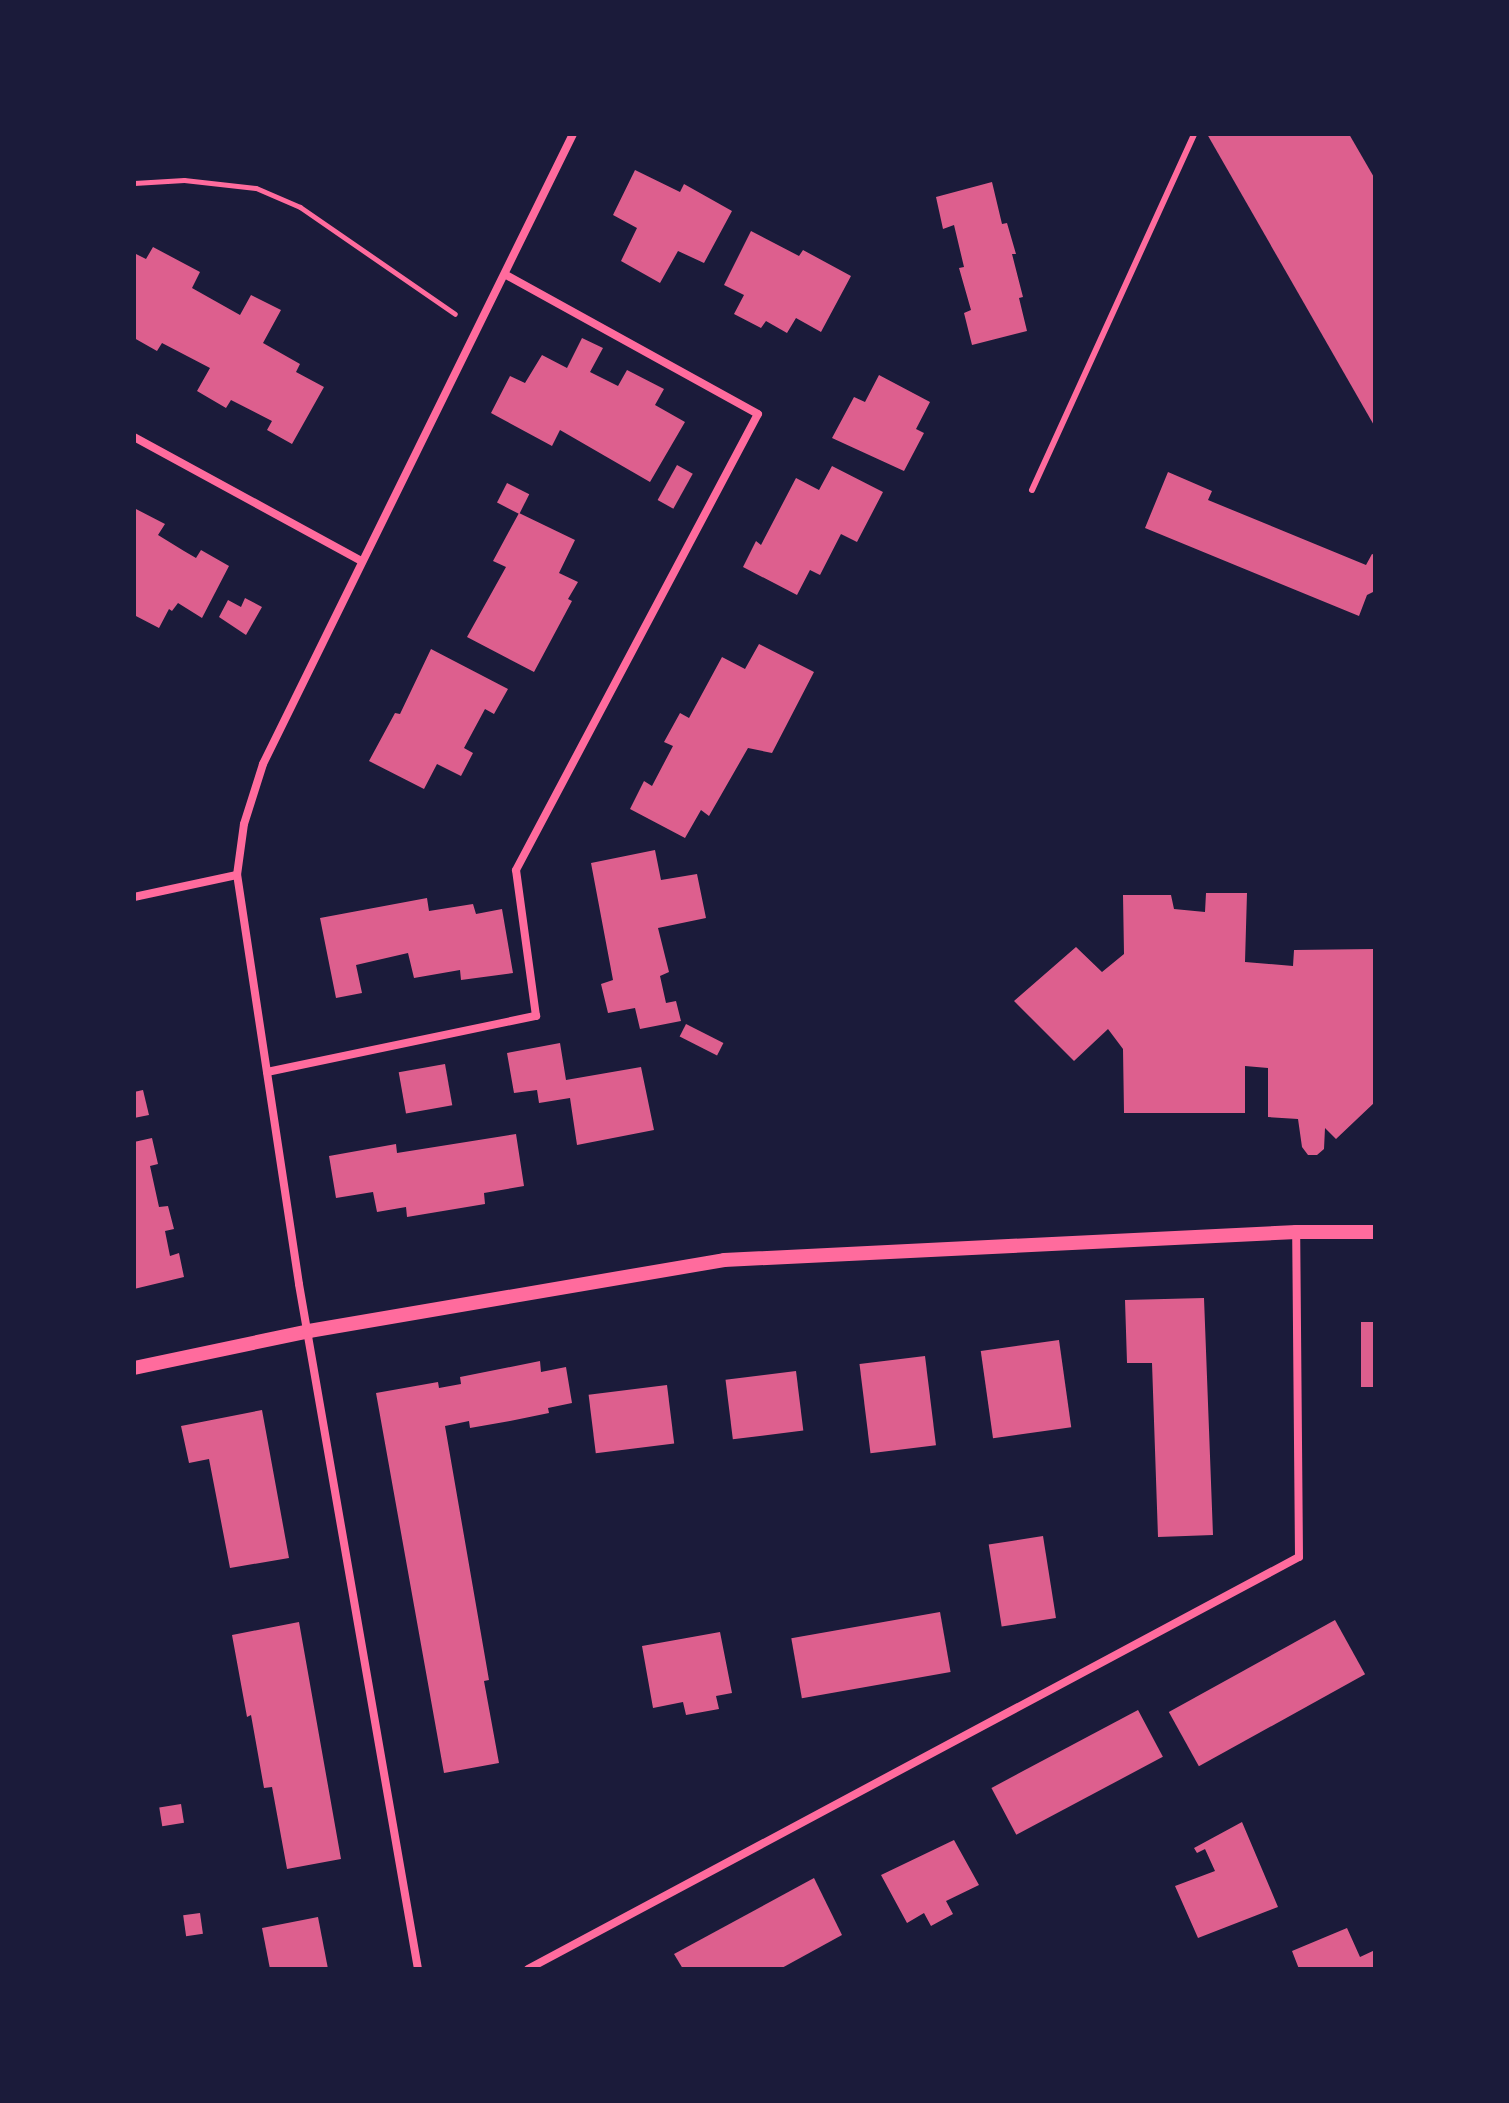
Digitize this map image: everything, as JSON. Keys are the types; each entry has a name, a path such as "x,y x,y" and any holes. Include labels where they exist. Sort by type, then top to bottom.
{"street":[{"path":"418,1969 309,1331 237,875 244,824 263,764 573,134"},
{"path":"267,1072 536,1016 516,870 758,414 506,275"},
{"path":"134,437 361,561"},
{"path":"134,897 237,875"},
{"path":"528,1969 1299,1557 1296,1232"},
{"path":"134,1368 309,1331 724,1260 1296,1232 1375,1232"}],"lane":[{"path":"1032,490 1194,134"}],"path":[{"path":"134,183 184,180 256,188 300,207 479,330"}],"building":[{"path":"1207,134 1349,134 1375,179 1375,427"},
{"path":"635,170 680,192 684,184 732,211 704,263 678,251 660,283 621,261 637,228 613,215"},
{"path":"992,182 1002,224 1007,223 1016,254 1012,254 1023,297 1019,298 1027,331 972,345 964,313 971,310 959,268 964,267 954,225 943,229 936,197"},
{"path":"751,231 799,256 803,250 851,276 821,332 796,318 787,333 766,321 761,328 734,314 744,295 724,285"},
{"path":"153,247 200,272 192,288 240,315 251,295 281,310 263,343 300,364 296,372 324,387 292,444 267,430 272,421 231,400 226,408 197,391 210,368 162,343 157,351 134,338 134,253 146,259"},
{"path":"582,338 603,348 590,372 618,386 627,370 664,389 655,405 685,422 650,482 560,430 552,446 491,413 510,376 525,383 542,355 567,368"},
{"path":"879,375 930,402 916,429 924,433 904,471 832,438 854,397 865,402"},
{"path":"677,465 693,474 673,509 658,500"},
{"path":"832,466 883,492 857,542 841,534 820,575 810,570 797,595 743,567 756,541 761,545 796,478 819,490"},
{"path":"1168,472 1212,491 1208,500 1366,565 1372,554 1375,555 1375,591 1367,595 1359,616 1145,528"},
{"path":"507,483 529,494 519,514 497,503"},
{"path":"134,508 165,524 158,535 184,551 196,558 201,550 229,566 202,618 178,603 172,611 169,609 159,628 134,615"},
{"path":"519,513 575,540 559,573 578,582 568,599 572,601 534,672 467,637 506,567 493,561"},
{"path":"245,598 262,607 246,635 219,617 228,600 241,607"},
{"path":"759,644 814,672 772,753 748,748 709,816 701,810 685,838 630,809 644,781 652,786 673,746 664,742 680,713 689,718 722,657 745,669"},
{"path":"431,649 508,689 494,714 485,709 464,748 473,753 461,776 437,764 424,789 369,761 395,713 400,714"},
{"path":"655,850 661,880 697,874 706,918 658,928 669,972 660,976 666,1003 676,1001 681,1021 640,1029 635,1008 608,1013 601,984 613,980 591,863"},
{"path":"1206,893 1247,893 1245,962 1293,966 1294,950 1375,949 1375,1102 1336,1139 1325,1128 1324,1149 1317,1155 1308,1155 1302,1147 1298,1119 1268,1117 1268,1068 1245,1066 1245,1113 1124,1113 1123,1049 1108,1029 1074,1061 1014,1001 1076,947 1102,972 1124,954 1123,895 1171,895 1174,909 1205,912"},
{"path":"427,898 429,911 473,904 476,914 502,909 513,973 461,980 460,970 414,978 408,953 356,965 362,993 336,998 320,918"},
{"path":"686,1024 723,1043 717,1056 680,1036"},
{"path":"560,1043 566,1080 641,1067 654,1130 577,1145 570,1098 539,1103 537,1090 514,1093 507,1053"},
{"path":"445,1064 452,1105 406,1114 399,1072"},
{"path":"143,1090 149,1115 134,1118 134,1092"},
{"path":"516,1134 524,1186 484,1193 485,1204 407,1217 406,1207 377,1212 373,1192 336,1198 329,1156 396,1144 397,1153"},
{"path":"152,1138 158,1164 150,1166 159,1207 168,1206 174,1229 165,1231 170,1256 179,1253 184,1277 134,1289 134,1142"},
{"path":"1204,1298 1213,1535 1158,1537 1152,1363 1127,1363 1125,1300"},
{"path":"1361,1322 1375,1322 1375,1387 1361,1387"},
{"path":"1059,1340 1071,1427 993,1438 981,1351"},
{"path":"925,1356 936,1445 870,1453 859,1364"},
{"path":"540,1361 541,1372 566,1367 572,1403 548,1408 549,1413 510,1421 470,1428 469,1421 445,1426 489,1680 484,1681 499,1763 444,1773 376,1393 438,1382 439,1388 461,1384 460,1377"},
{"path":"796,1371 803,1431 733,1439 726,1380"},
{"path":"667,1385 674,1444 596,1453 589,1395"},
{"path":"262,1410 289,1558 230,1568 209,1459 189,1463 181,1426"},
{"path":"1043,1536 1056,1618 1002,1627 989,1545"},
{"path":"940,1612 951,1672 802,1698 791,1638"},
{"path":"1335,1620 1365,1674 1199,1766 1169,1712"},
{"path":"299,1622 341,1859 287,1869 272,1787 264,1788 251,1715 247,1717 232,1635"},
{"path":"720,1632 732,1693 716,1696 719,1709 686,1715 683,1702 653,1708 642,1646"},
{"path":"1138,1710 1163,1757 1016,1835 991,1788"},
{"path":"181,1804 184,1823 162,1826 159,1807"},
{"path":"1242,1822 1278,1907 1198,1938 1175,1886 1215,1871 1205,1849 1197,1853 1194,1848"},
{"path":"954,1840 979,1885 946,1901 953,1914 931,1926 924,1913 907,1923 881,1875"},
{"path":"814,1878 842,1935 780,1969 683,1969 674,1954"},
{"path":"200,1913 203,1934 186,1936 183,1915"},
{"path":"318,1917 328,1969 270,1969 262,1928"},
{"path":"1347,1928 1360,1957 1375,1950 1375,1969 1299,1969 1292,1951"}]}
